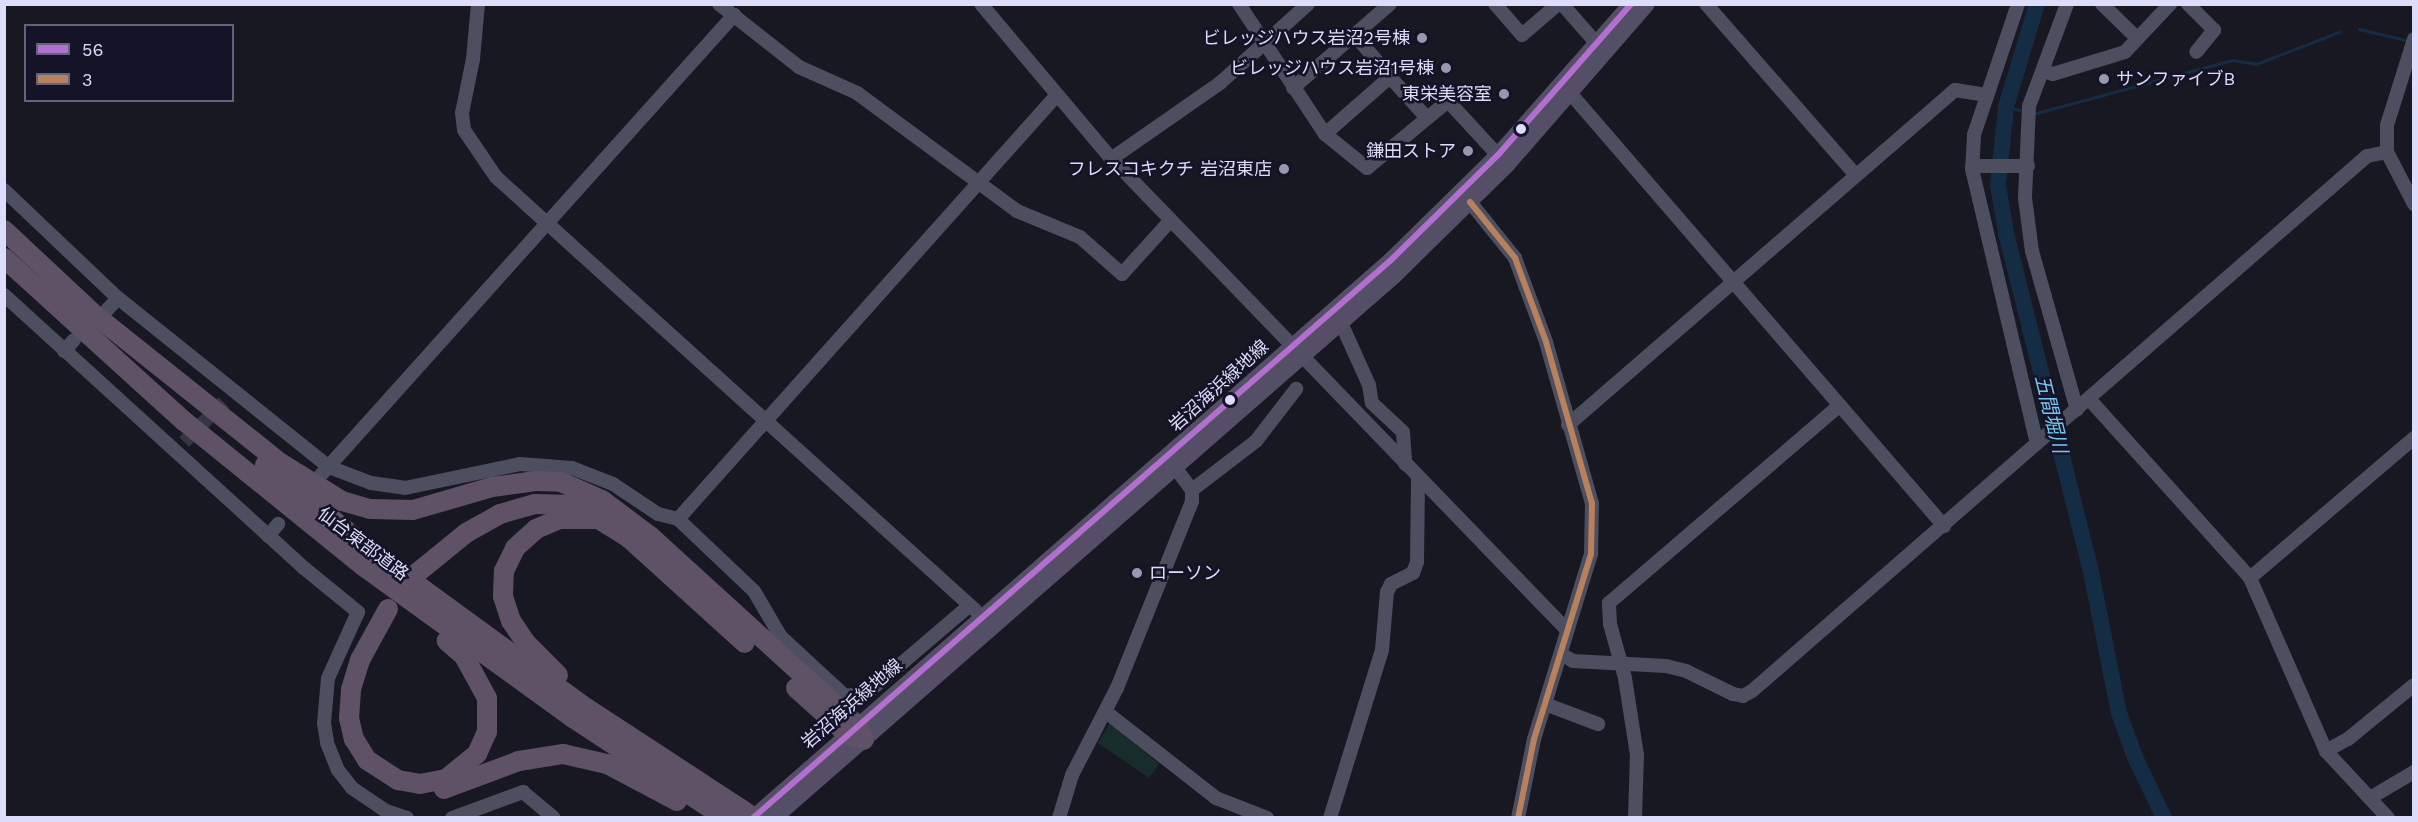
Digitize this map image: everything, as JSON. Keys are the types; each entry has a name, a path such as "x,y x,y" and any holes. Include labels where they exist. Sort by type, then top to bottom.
{"highway":[{"name":"仙台東部道路","path":"4,230 99,311 300,496 379,557 582,705 743,816"},
{"name":"仙台東部道路","path":"4,258 184,421 254,481 447,629 590,730 743,816"},
{"path":"99,311 279,462 342,501 370,509 413,510 499,486 536,481 561,482 616,509 650,536 856,733"},
{"path":"184,421 279,510 464,656 487,698 487,732 468,764 434,782 408,783 386,775 363,755 351,729 349,705 356,673 385,605 352,656 340,711 347,745 375,779 397,789 434,792 519,761 571,755 619,770 705,818"},
{"path":"586,494 535,495 496,507 459,527 413,571 466,533 519,507 569,504 603,520 635,543 856,733"},
{"path":"603,520 560,519 524,538 504,571 503,596 510,621 526,643 556,674 743,816"}],"main road":[{"name":"岩沼海浜緑地線","path":"1297,352 1341,323 1470,201 1631,4"},
{"name":"岩沼海浜緑地線","path":"774,818 856,733 981,616 1172,462 1297,352 1390,261 1571,94 1647,4"},
{"name":"岩沼海浜緑地線","path":"743,816 856,733"}],"street":[{"path":"4,190 118,298 228,397 324,472 405,488 520,464 546,464 596,476 658,514 678,519 754,591 780,637 845,696 867,693 981,616 766,424 496,177 464,130 462,113 473,59 478,4"},
{"path":"719,4 800,67 857,93 945,162 979,182 1034,221 1080,237 1122,274 1170,221"},
{"path":"981,4 1112,159 1170,221 1567,630"},
{"path":"1239,4 1325,134 1367,168 1448,101 1502,160"},
{"path":"1112,159 1176,116 1266,42 1308,4"},
{"path":"1293,88 1390,4"},
{"path":"1495,4 1522,35 1560,4 1597,44"},
{"path":"1706,4 1855,174"},
{"path":"2018,4 1974,135 1974,166 2039,441"},
{"path":"2067,4 2029,106 2025,166 2026,223 2075,412"},
{"path":"2102,4 2137,38"},
{"path":"2043,71 2053,74 2125,52 2170,4"},
{"path":"2188,4 2214,30 2196,52"},
{"path":"324,472 734,15"},
{"path":"1355,35 1427,118"},
{"path":"2414,39 2389,108 2387,152 2414,204"},
{"path":"1325,134 1390,77"},
{"path":"1568,425 1855,174 1955,90 1987,94"},
{"path":"1571,94 1944,526"},
{"path":"678,519 766,424 1057,95"},
{"path":"1561,654 1573,661 1621,661 1686,671 1743,696 1944,526 2039,441 2090,400 2367,156 2387,152"},
{"path":"1974,166 2025,166"},
{"path":"1470,201 1515,258 1546,342 1592,503 1591,554 1545,704 1518,818"},
{"path":"4,295 64,351 180,447 268,536 358,612 328,678 324,723 327,743 338,770 352,788 386,811 407,818"},
{"path":"99,311 118,298"},
{"path":"1341,323 1369,385 1372,403 1403,432 1405,464"},
{"path":"64,351 74,340"},
{"path":"1059,818 1072,775 1106,712 1186,519 1192,490 1256,441 1296,389"},
{"path":"2090,400 2250,578 2326,751 2388,818"},
{"path":"1635,818 1637,755 1621,661 1610,624 1609,603 1840,405"},
{"path":"2250,578 2414,438"},
{"path":"1172,462 1192,490"},
{"path":"1330,818 1382,650 1387,592 1391,584 1413,573 1417,562 1418,478"},
{"path":"268,536 278,524"},
{"path":"2326,751 2348,739 2414,685"},
{"path":"1545,704 1598,724"},
{"path":"1106,712 1216,798 1267,818"},
{"path":"2370,798 2414,772"},
{"path":"452,818 523,792 554,818"}],"green space":[{"path":"1110,723 1159,764 1149,778 1098,743"}],"waterway":[{"name":"五間堀川","path":"2037,4 2006,107 1998,185 2006,233 2090,567 2119,713 2135,757 2164,818"},
{"path":"2359,29 2405,40"},
{"path":"2033,114 2232,60 2256,64 2339,32"},
{"path":"2006,107 2020,110"}],"tunnel":[{"path":"184,442 224,402"}],"transit line":[{"name":"56","path":"753,818 1390,261 1498,155 1631,4"},
{"name":"3","path":"1470,202 1515,258 1546,342 1592,503 1591,554 1534,739 1518,818"}],"place":[{"name":"ビレッジハウス岩沼2号棟","path":"1422,38"},
{"name":"ビレッジハウス岩沼1号棟","path":"1446,68"},
{"name":"サンファイブB","path":"2104,79"},
{"name":"東栄美容室","path":"1504,94"},
{"name":"鎌田ストア","path":"1468,151"},
{"name":"フレスコキクチ 岩沼東店","path":"1284,169"},
{"name":"ローソン","path":"1137,573"}]}
